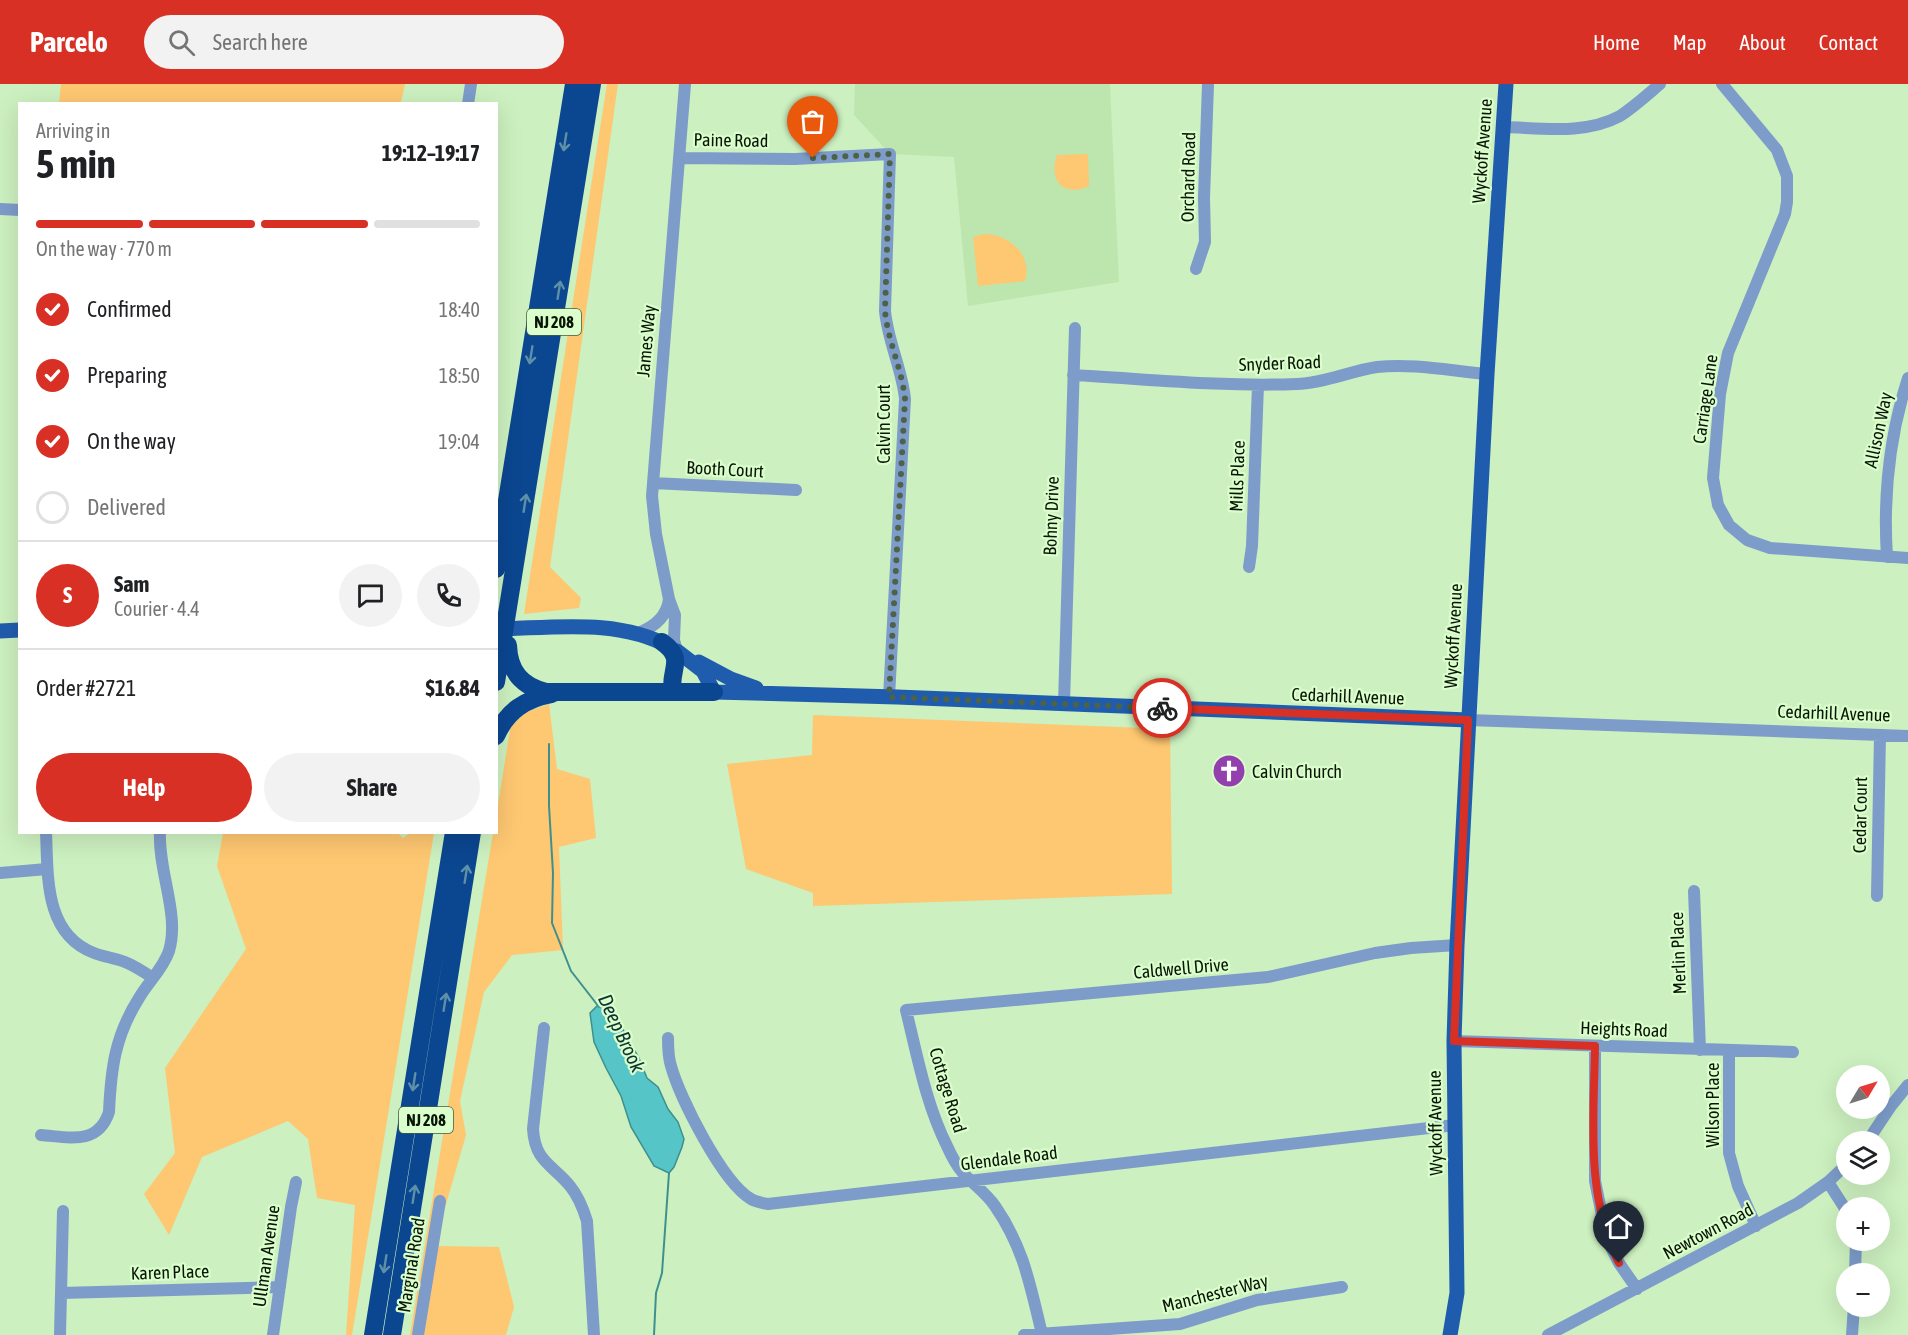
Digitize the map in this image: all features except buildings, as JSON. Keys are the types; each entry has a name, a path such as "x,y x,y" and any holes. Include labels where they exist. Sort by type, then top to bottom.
{"highway":[{"name":"NJ 208","path":"498,557 574,84"},
{"name":"NJ 208","path":"498,670 592,84"},
{"path":"498,541 510,487"},
{"path":"516,561 508,646 511,665 520,680 528,686 536,690 556,693 714,692"},
{"path":"670,646 685,660 688,671 683,685 674,692"},
{"path":"498,732 515,709 535,698 556,693"},
{"path":"436,942 445,834"},
{"name":"NJ 208","path":"373,1335 454,834"},
{"name":"NJ 208","path":"392,1335 472,836"}],"main road":[{"name":"Wyckoff Avenue","path":"1450,1335 1457,1293 1454,1041 1457,945 1487,374 1506,84"},
{"name":"Cedarhill Avenue","path":"498,629 596,627 638,633 670,646 731,679 758,689 787,694"},
{"path":"0,631 18,630"},
{"name":"Cedarhill Avenue","path":"670,646 703,671 714,692 1468,720"}],"street":[{"path":"468,102 471,84"},
{"name":"James Way","path":"670,646 674,640 675,615 669,599 654,521 653,483 685,84"},
{"name":"Orchard Road","path":"1196,269 1205,242 1204,198 1208,84"},
{"path":"1504,127 1575,129 1604,123 1629,110 1660,84"},
{"name":"Carriage Lane","path":"1722,84 1777,150 1785,169 1788,189 1785,214 1736,331 1723,375 1713,478 1718,506 1729,525 1737,533 1758,545 1770,548 1908,558"},
{"name":"Paine Road","path":"679,158 795,159 890,154"},
{"name":"Calvin Court","path":"889,697 905,399 900,370 886,328 890,154"},
{"path":"0,209 18,210"},
{"name":"Bohny Drive","path":"1064,704 1075,328"},
{"name":"Snyder Road","path":"1073,375 1258,385 1320,382 1380,367 1402,366 1487,374"},
{"name":"Allison Way","path":"1887,557 1885,523 1890,446 1908,378"},
{"name":"Mills Place","path":"1249,567 1252,546 1258,385"},
{"name":"Booth Court","path":"653,483 796,490"},
{"path":"638,633 653,626 662,618 669,599"},
{"name":"Cedarhill Avenue","path":"1468,720 1908,736"},
{"name":"Cedar Court","path":"1877,896 1880,735"},
{"path":"46,834 47,869 53,910 65,932 83,948 124,962 153,978"},
{"path":"40,1135 79,1138 88,1136 102,1127 109,1112 110,1079 117,1044 130,1012 169,951 172,931 171,912 162,864 160,834"},
{"path":"0,873 47,869"},
{"name":"Merlin Place","path":"1694,891 1700,1050"},
{"name":"Caldwell Drive","path":"906,1010 1268,978 1375,953 1457,945"},
{"name":"Cottage Road","path":"906,1010 933,1113 947,1147 963,1173 983,1190 994,1204 1016,1239 1027,1270 1042,1334"},
{"path":"544,1028 533,1129 534,1141 542,1160 571,1187 583,1208 587,1221 594,1335"},
{"name":"Glendale Road","path":"668,1038 669,1058 674,1073 704,1139 732,1180 751,1199 768,1204 1455,1125"},
{"name":"Heights Road","path":"1454,1041 1793,1052"},
{"path":"1595,1046 1595,1181 1605,1230 1611,1247 1637,1289"},
{"name":"Wilson Place","path":"1729,1051 1730,1153 1738,1186 1756,1226"},
{"path":"1874,1131 1908,1085"},
{"name":"Newtown Road","path":"1548,1335 1798,1203 1836,1174"},
{"name":"Ullman Avenue","path":"273,1335 296,1182"},
{"path":"1828,1182 1838,1197"},
{"name":"Marginal Road","path":"418,1335 440,1201"},
{"path":"60,1335 63,1211"},
{"name":"Karen Place","path":"61,1293 280,1287"},
{"name":"Manchester Way","path":"1024,1335 1181,1329 1257,1300 1342,1287"},
{"path":"1852,1335 1853,1317"}],"shaded area":[{"path":"61,84 405,84 401,102 59,102"},
{"path":"607,84 618,84 550,567 581,598 579,608 524,614"},
{"path":"855,84 1110,84 1119,282 968,306 954,157 890,154 854,115"},
{"path":"1088,154 1089,186 1072,190 1065,188 1056,179 1057,155"},
{"path":"984,234 1002,238 1017,248 1025,263 1027,272 1025,281 978,286 973,237"},
{"path":"549,704 557,769 590,779 596,838 559,847 563,950 512,955 484,992 460,1101 466,1135 434,1246 499,1247 514,1307 506,1335 410,1335 493,834 498,834 498,805 512,717"},
{"path":"813,715 1170,729 1172,894 813,906 813,893 746,869 727,764 812,755"},
{"path":"223,834 399,834 403,838 409,834 434,834 352,1335 346,1335 355,1205 317,1198 308,1139 288,1121 202,1157 169,1235 144,1194 175,1153 165,1068 246,949 217,866"}],"water":[{"path":"598,1005 610,1012 622,1028 647,1078 658,1087 668,1109 678,1122 684,1139 674,1167 669,1173 654,1166 631,1127 621,1096 594,1042 590,1013"}],"waterway":[{"name":"Deep Brook","path":"549,744 549,806 553,873 552,923 571,971 599,1007"},
{"name":"Deep Brook","path":"654,1335 656,1293 662,1273 669,1173"}],"way so far":[{"path":"813,158 890,154 886,328 900,370 905,399 889,697 1162,708"}],"place":[{"name":"Calvin Church","path":"1229,771"}],"route":[{"path":"1162,708 1468,720 1454,1041 1595,1046 1593,1167 1605,1230 1619,1263"}]}
